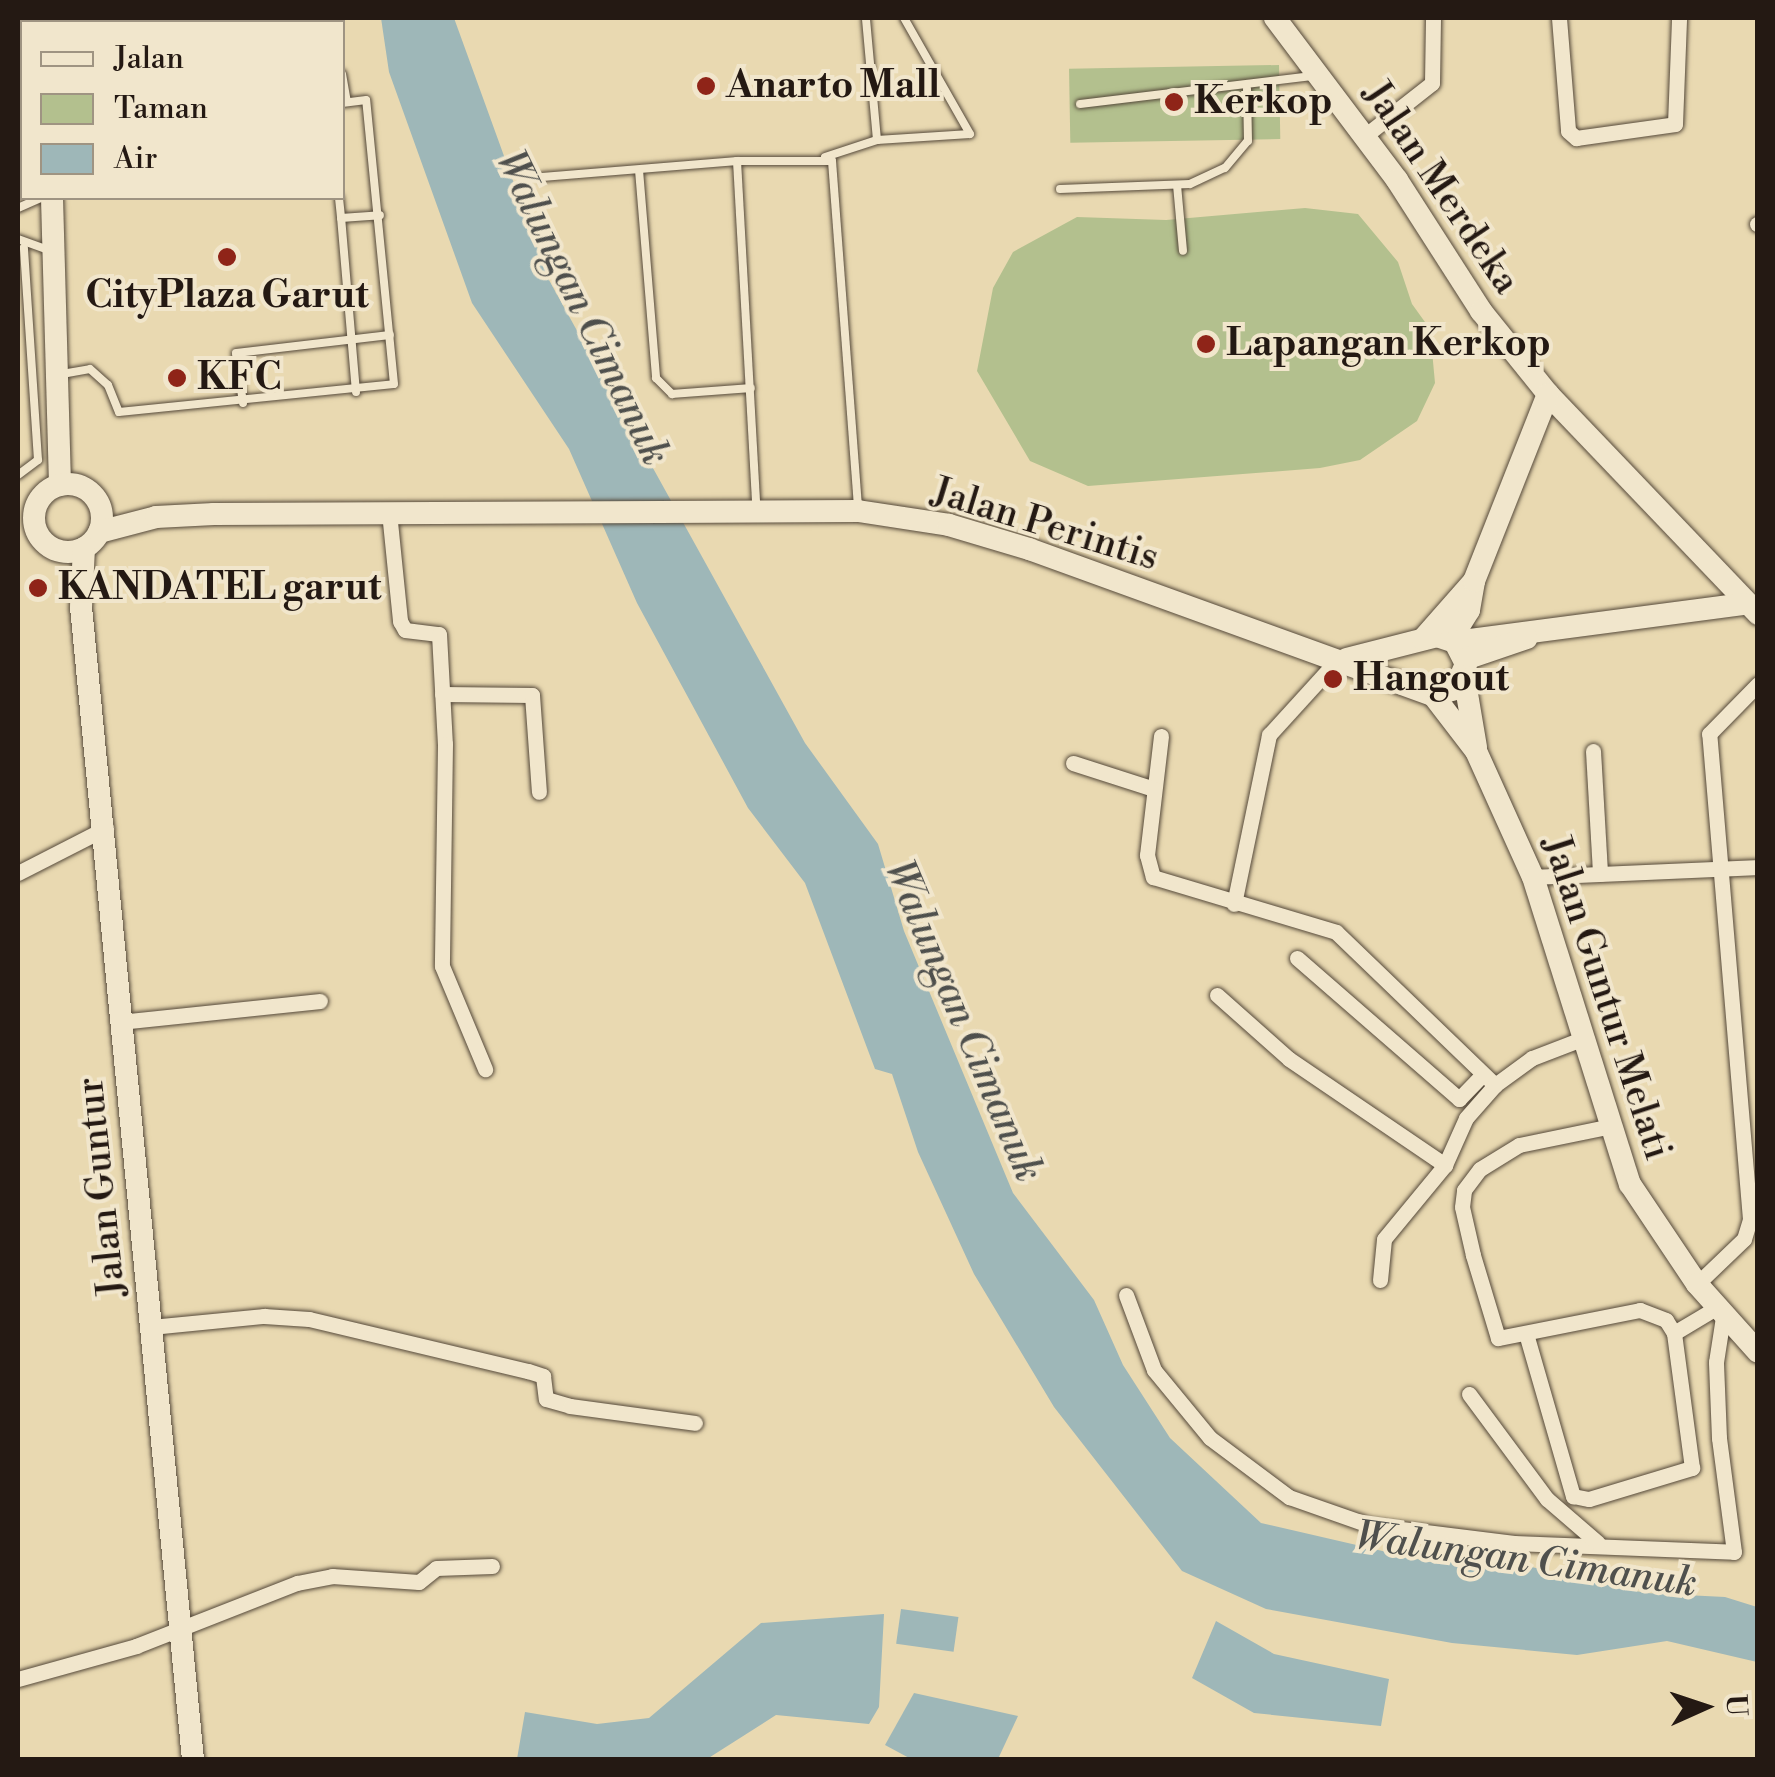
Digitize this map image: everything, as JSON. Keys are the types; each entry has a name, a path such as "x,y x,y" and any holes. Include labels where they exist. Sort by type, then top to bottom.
{"street":[{"name":"Jalan Merdeka","path":"1275,18 1366,136 1481,312 1548,394 1751,609"},
{"path":"1366,136 1432,83 1433,18"},
{"path":"1559,18 1568,131 1576,138 1675,124 1679,18"},
{"path":"52,200 62,374 60,485 27,508 28,532 82,544"},
{"path":"1474,581 1419,642 1408,671 1425,691 1448,693 1474,581 1548,394"},
{"name":"Jalan Perintis","path":"60,485 83,488 98,502 156,517 756,509 857,499 1029,549 1344,658 1425,691"},
{"name":"Jalan Guntur","path":"98,502 82,544 81,607 106,828 120,1022 192,1755"},
{"path":"389,512 400,621 405,630 439,634 442,966 484,1069"},
{"name":"Jalan Perintis","path":"82,544 156,517"},
{"path":"1234,904 1269,735 1344,658 1419,642 1459,654 1530,636 1751,609"},
{"name":"Jalan Guntur Melati","path":"1459,654 1476,750 1532,877 1584,1038 1607,1126 1630,1184 1719,1313 1757,1351"},
{"path":"1697,1284 1744,1238 1750,1220 1708,730 1758,684"},
{"name":"Jalan Guntur Melati","path":"1425,691 1476,750"},
{"path":"442,694 532,695 539,792"},
{"path":"1161,736 1150,874 1234,904 1336,932 1410,998 1488,1080"},
{"path":"1593,751 1600,874"},
{"path":"1073,764 1154,789"},
{"path":"18,873 106,828"},
{"path":"1532,877 1758,867"},
{"path":"1297,958 1459,1099 1532,1058 1584,1038"},
{"path":"1217,996 1289,1059 1445,1165"},
{"path":"120,1022 320,1001"},
{"path":"1380,1280 1384,1239 1445,1165 1488,1080"},
{"path":"1527,1337 1568,1491 1584,1500 1692,1468 1674,1332 1648,1310 1527,1337 1498,1338 1492,1330 1462,1207 1464,1190 1494,1157 1519,1145 1607,1126"},
{"path":"1126,1295 1154,1370 1210,1438 1290,1497 1369,1526 1514,1542 1736,1550 1719,1438 1719,1313 1674,1332"},
{"path":"151,1326 264,1316 309,1319 528,1371 543,1376 546,1399 570,1406 695,1423"},
{"path":"1469,1394 1547,1499 1598,1543"},
{"path":"18,1679 178,1631 238,1602 314,1580 419,1582 436,1568 492,1566"}],"lane":[{"path":"866,18 877,140"},
{"path":"542,178 736,161 825,158 877,140 970,134 904,18"},
{"path":"1080,104 1247,89 1322,75"},
{"path":"1060,190 1177,185 1224,168 1246,148 1247,89"},
{"path":"62,374 90,369 108,385 119,412 356,392 394,384 366,100 345,102"},
{"path":"825,158 838,184 857,499"},
{"path":"736,161 756,509"},
{"path":"639,170 656,378 672,394 751,388"},
{"path":"1177,185 1183,251"},
{"path":"339,200 356,392"},
{"path":"340,218 380,215"},
{"path":"18,475 38,460 21,243 54,251"},
{"path":"244,403 236,353 390,336"}],"green space":[{"name":"Kerkop","path":"1279,65 1280,139 1070,143 1069,69"},
{"name":"Lapangan Kerkop","path":"1305,208 1358,214 1398,262 1412,304 1430,329 1435,383 1417,421 1360,460 1320,468 1088,486 1030,461 977,371 993,288 1013,252 1077,217 1166,220"}],"water":[{"path":"381,18 454,18 549,280 805,743 878,844 904,931 1013,1193 1094,1300 1123,1365 1170,1438 1261,1523 1430,1562 1492,1558 1645,1593 1725,1597 1757,1607 1757,1662 1667,1641 1577,1655 1452,1643 1266,1609 1182,1571 1054,1407 974,1274 918,1152 892,1074 875,1069 805,883 748,808 637,603 569,449 472,303 389,72"},
{"path":"901,1609 958,1617 954,1652 896,1644"},
{"path":"884,1614 879,1707 869,1724 776,1715 707,1759 517,1759 525,1712 597,1724 649,1718 761,1623"},
{"path":"1216,1621 1274,1654 1389,1679 1381,1726 1254,1713 1192,1678"},
{"path":"914,1693 1018,1716 998,1759 911,1759 885,1745"}],"place":[{"name":"Anarto Mall","path":"706,86"},
{"name":"Kerkop","path":"1174,102"},
{"name":"CityPlaza Garut","path":"227,257"},
{"name":"Lapangan Kerkop","path":"1206,344"},
{"name":"KFC","path":"177,378"},
{"name":"KANDATEL garut","path":"38,588"},
{"name":"Hangout","path":"1333,679"}],"water label":[{"name":"Walungan Cimanuk","path":"582,308"},
{"name":"Walungan Cimanuk","path":"963,1021"},
{"name":"Walungan Cimanuk","path":"1526,1560"}]}
